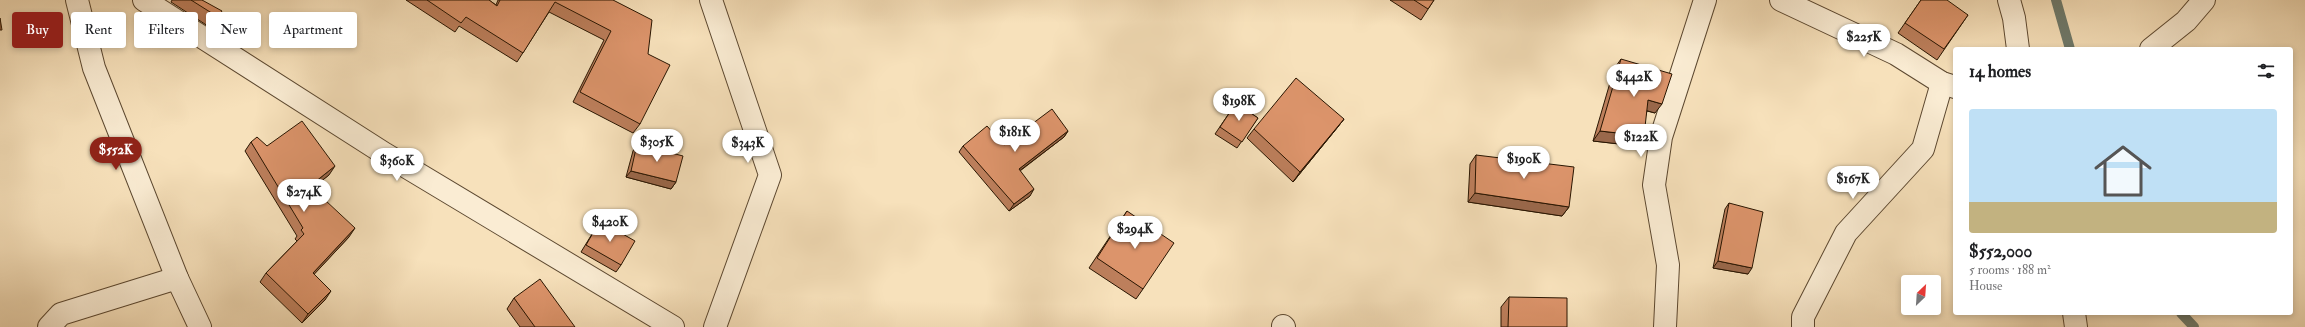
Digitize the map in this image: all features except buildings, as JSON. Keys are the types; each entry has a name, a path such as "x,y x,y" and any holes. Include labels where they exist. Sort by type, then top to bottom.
{"street":[{"path":"144,0 385,154 673,327"},
{"path":"711,0 770,175 715,327"},
{"path":"1665,327 1668,265 1654,185 1661,137 1705,0"},
{"path":"1781,0 1896,54 1948,85 1923,149 1846,233 1803,318 1803,327"},
{"path":"2009,0 2014,18 2018,47"},
{"path":"2154,47 2186,21 2204,0"},
{"path":"78,1 94,68 177,278 200,327"},
{"path":"49,327 61,314 177,278"},
{"path":"2074,315 2076,327"}],"waterway":[{"path":"2056,0 2069,47"},
{"path":"2183,315 2194,327"}]}
